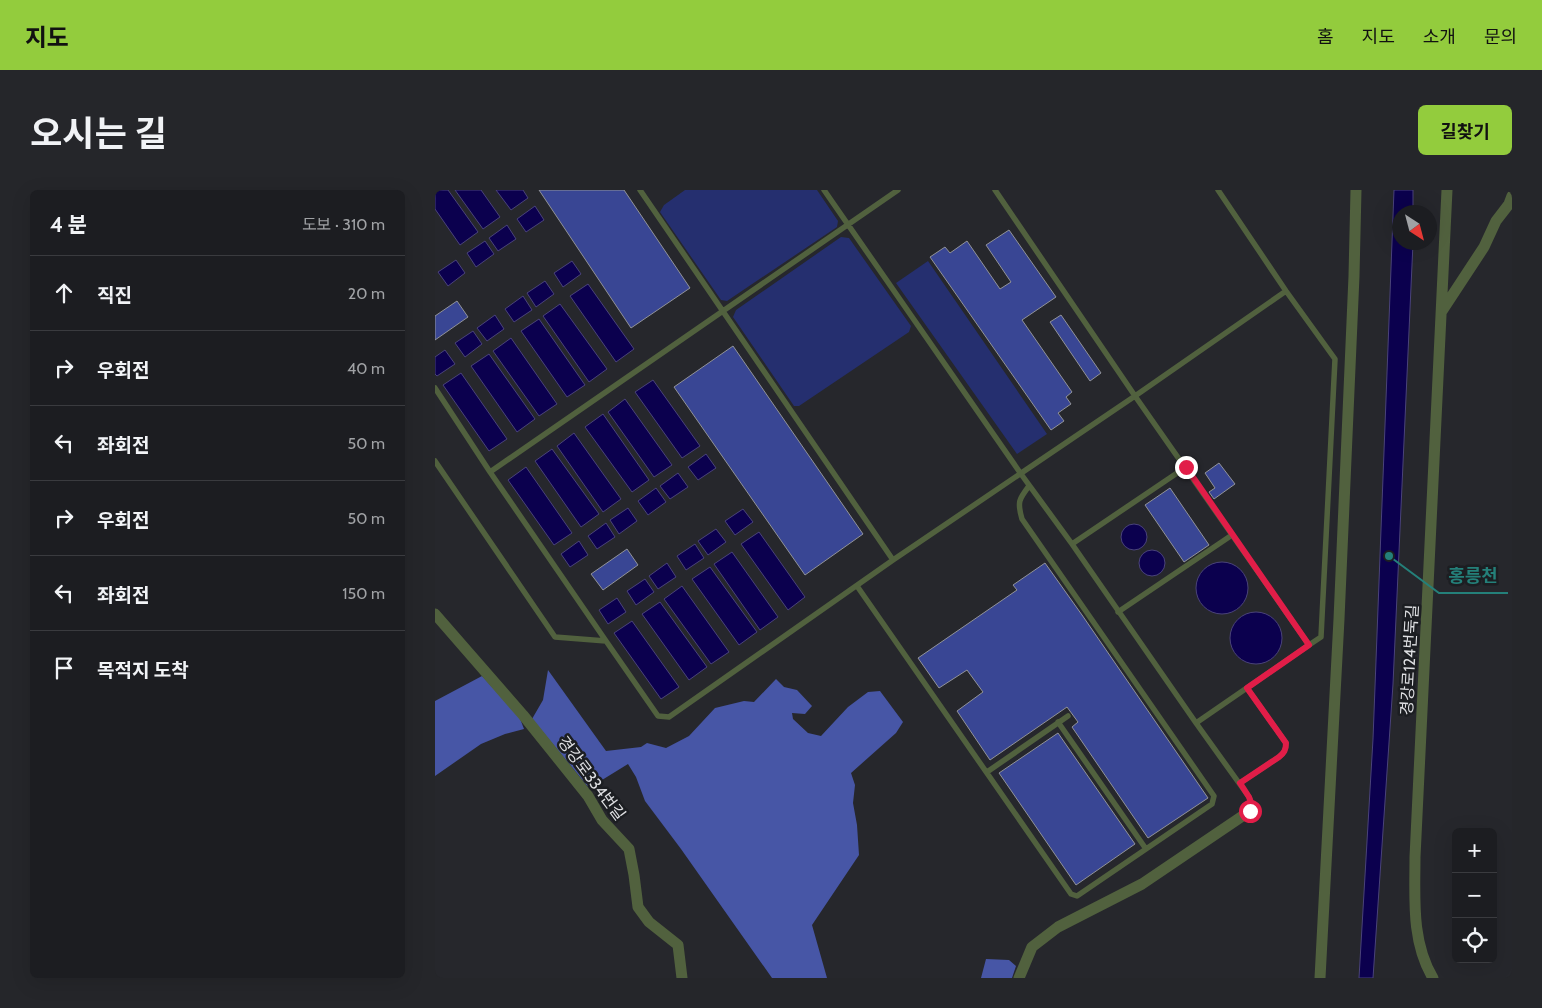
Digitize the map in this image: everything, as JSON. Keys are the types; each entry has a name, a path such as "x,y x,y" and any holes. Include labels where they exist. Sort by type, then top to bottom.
{"street":[{"path":"1320,978 1354,276 1356,190"},
{"name":"경강로124번둑길","path":"1433,978 1419,947 1415,913 1415,866 1447,190"},
{"path":"1441,312 1484,247 1496,221 1509,204 1512,196"},
{"name":"경강로334번길","path":"435,614 523,715 588,796 602,820 629,850 638,907 649,922 678,945 682,978"},
{"path":"1019,978 1032,947 1058,927 1142,884 1244,815"}],"lane":[{"path":"640,190 893,560"},
{"path":"824,190 1029,486 1240,783 1252,805 1250,811 1244,815"},
{"path":"490,472 898,190"},
{"path":"995,190 1135,396 1309,645"},
{"path":"1197,723 1321,637 1335,359 1218,190"},
{"path":"435,388 490,472 658,716 669,717 893,560 1287,291"},
{"path":"435,461 555,636 606,641"},
{"path":"1072,544 1186,467"},
{"path":"857,586 1071,894 1077,896 1212,804 1214,796 1022,519 1019,506 1021,497 1029,486"},
{"path":"1119,612 1232,535"},
{"path":"1240,783 1279,757 1286,748 1286,743 1247,688"},
{"path":"987,772 1068,716"},
{"path":"1058,722 1146,849"}],"shaded area":[{"path":"435,190 448,190 478,232 460,245 435,209"},
{"path":"455,190 481,190 500,217 483,229"},
{"path":"496,190 523,190 528,198 511,210"},
{"path":"685,190 817,190 838,221 837,227 727,301 721,300 660,212 664,205"},
{"path":"1394,190 1413,190 1413,205 1393,205"},
{"path":"535,206 544,220 526,232 517,219"},
{"path":"507,225 516,239 498,251 489,238"},
{"path":"841,237 849,238 911,326 909,332 799,406 794,406 733,317 736,310"},
{"path":"485,241 494,254 476,267 467,253"},
{"path":"1392,242 1392,250 1413,250 1393,684 1373,978 1359,978 1373,739"},
{"path":"456,260 465,273 448,286 438,272"},
{"path":"572,261 581,274 563,287 554,273"},
{"path":"928,261 1047,434 1017,454 896,283"},
{"path":"545,281 554,294 536,307 527,293"},
{"path":"588,284 634,349 616,362 570,296"},
{"path":"523,296 532,310 514,322 505,309"},
{"path":"560,304 607,369 589,382 543,316"},
{"path":"495,315 504,329 487,341 477,328"},
{"path":"539,319 585,385 567,397 521,331"},
{"path":"473,331 482,344 465,357 455,343"},
{"path":"511,338 557,404 539,416 493,351"},
{"path":"445,350 455,364 437,376 435,374 435,357"},
{"path":"489,354 535,419 517,432 471,366"},
{"path":"461,373 507,439 489,451 443,385"},
{"path":"653,380 700,446 682,458 635,392"},
{"path":"625,399 672,465 654,477 608,412"},
{"path":"603,414 649,480 632,492 585,427"},
{"path":"574,433 621,499 603,512 557,446"},
{"path":"552,449 599,514 581,527 535,461"},
{"path":"706,454 716,468 698,480 688,467"},
{"path":"526,467 572,533 554,545 508,480"},
{"path":"678,473 688,487 670,499 660,486"},
{"path":"656,488 666,502 648,515 638,501"},
{"path":"628,508 637,521 619,534 610,520"},
{"path":"743,509 753,522 735,535 725,521"},
{"path":"606,523 615,537 597,549 588,536"},
{"path":"1134,524 1143,528 1147,537 1143,546 1134,550 1125,546 1121,537 1125,528"},
{"path":"716,529 726,542 708,555 698,541"},
{"path":"759,532 805,597 788,610 741,544"},
{"path":"579,541 588,555 570,567 561,554"},
{"path":"695,544 704,558 686,570 677,556"},
{"path":"1152,550 1161,554 1165,563 1161,572 1152,576 1143,572 1139,563 1143,554"},
{"path":"732,552 778,617 760,630 714,564"},
{"path":"1222,562 1232,564 1240,570 1246,578 1248,588 1246,598 1240,606 1232,612 1222,614 1212,612 1204,606 1198,598 1196,588 1198,578 1204,570 1212,564"},
{"path":"667,563 676,577 658,589 649,576"},
{"path":"710,567 757,632 739,645 692,579"},
{"path":"645,579 654,592 636,605 627,591"},
{"path":"682,586 729,652 711,664 664,599"},
{"path":"617,598 626,612 608,624 599,610"},
{"path":"660,602 707,667 689,680 642,614"},
{"path":"1256,612 1266,614 1274,620 1280,628 1282,638 1280,648 1274,656 1266,662 1256,664 1246,662 1238,656 1232,648 1230,638 1232,628 1238,620 1246,614"},
{"path":"632,621 679,687 661,699 614,633"},
{"path":"548,670 606,751 641,747 647,743 666,748 689,736 715,708 744,701 754,702 776,679 784,687 797,690 812,706 805,714 792,713 793,719 808,733 821,736 848,707 868,692 880,691 903,722 896,733 851,773 855,785 853,803 859,855 812,925 827,978 772,978 645,801 636,777 628,764 589,788 532,719 543,700"},
{"path":"482,676 519,716 524,729 505,734 481,744 435,776 435,701"},
{"path":"986,959 1009,960 1016,966 1012,978 981,978"}],"building":[{"path":"539,190 624,190 690,288 631,328"},
{"path":"1009,230 1056,297 1022,320 1072,392 1066,397 1071,404 1058,413 1064,421 1051,430 930,257 945,247 950,253 967,241 1000,289 1011,282 986,245"},
{"path":"457,301 468,317 435,340 435,316"},
{"path":"1061,315 1101,373 1090,381 1050,322"},
{"path":"733,346 863,534 805,575 674,387"},
{"path":"1219,463 1235,484 1214,499 1209,492 1215,488 1205,473"},
{"path":"1170,488 1209,545 1184,562 1145,505"},
{"path":"627,549 638,565 603,590 591,574"},
{"path":"1045,563 1208,798 1148,838 1072,727 1078,722 1067,707 990,760 957,711 983,692 967,670 939,688 918,658 1017,590 1013,585"},
{"path":"1058,733 1135,844 1076,885 999,773"}],"place":[{"name":"홍릉천","path":"1389,556"}],"route":[{"path":"1186,467 1309,645 1247,688 1286,743 1284,753 1240,783 1252,805 1250,811"}]}
